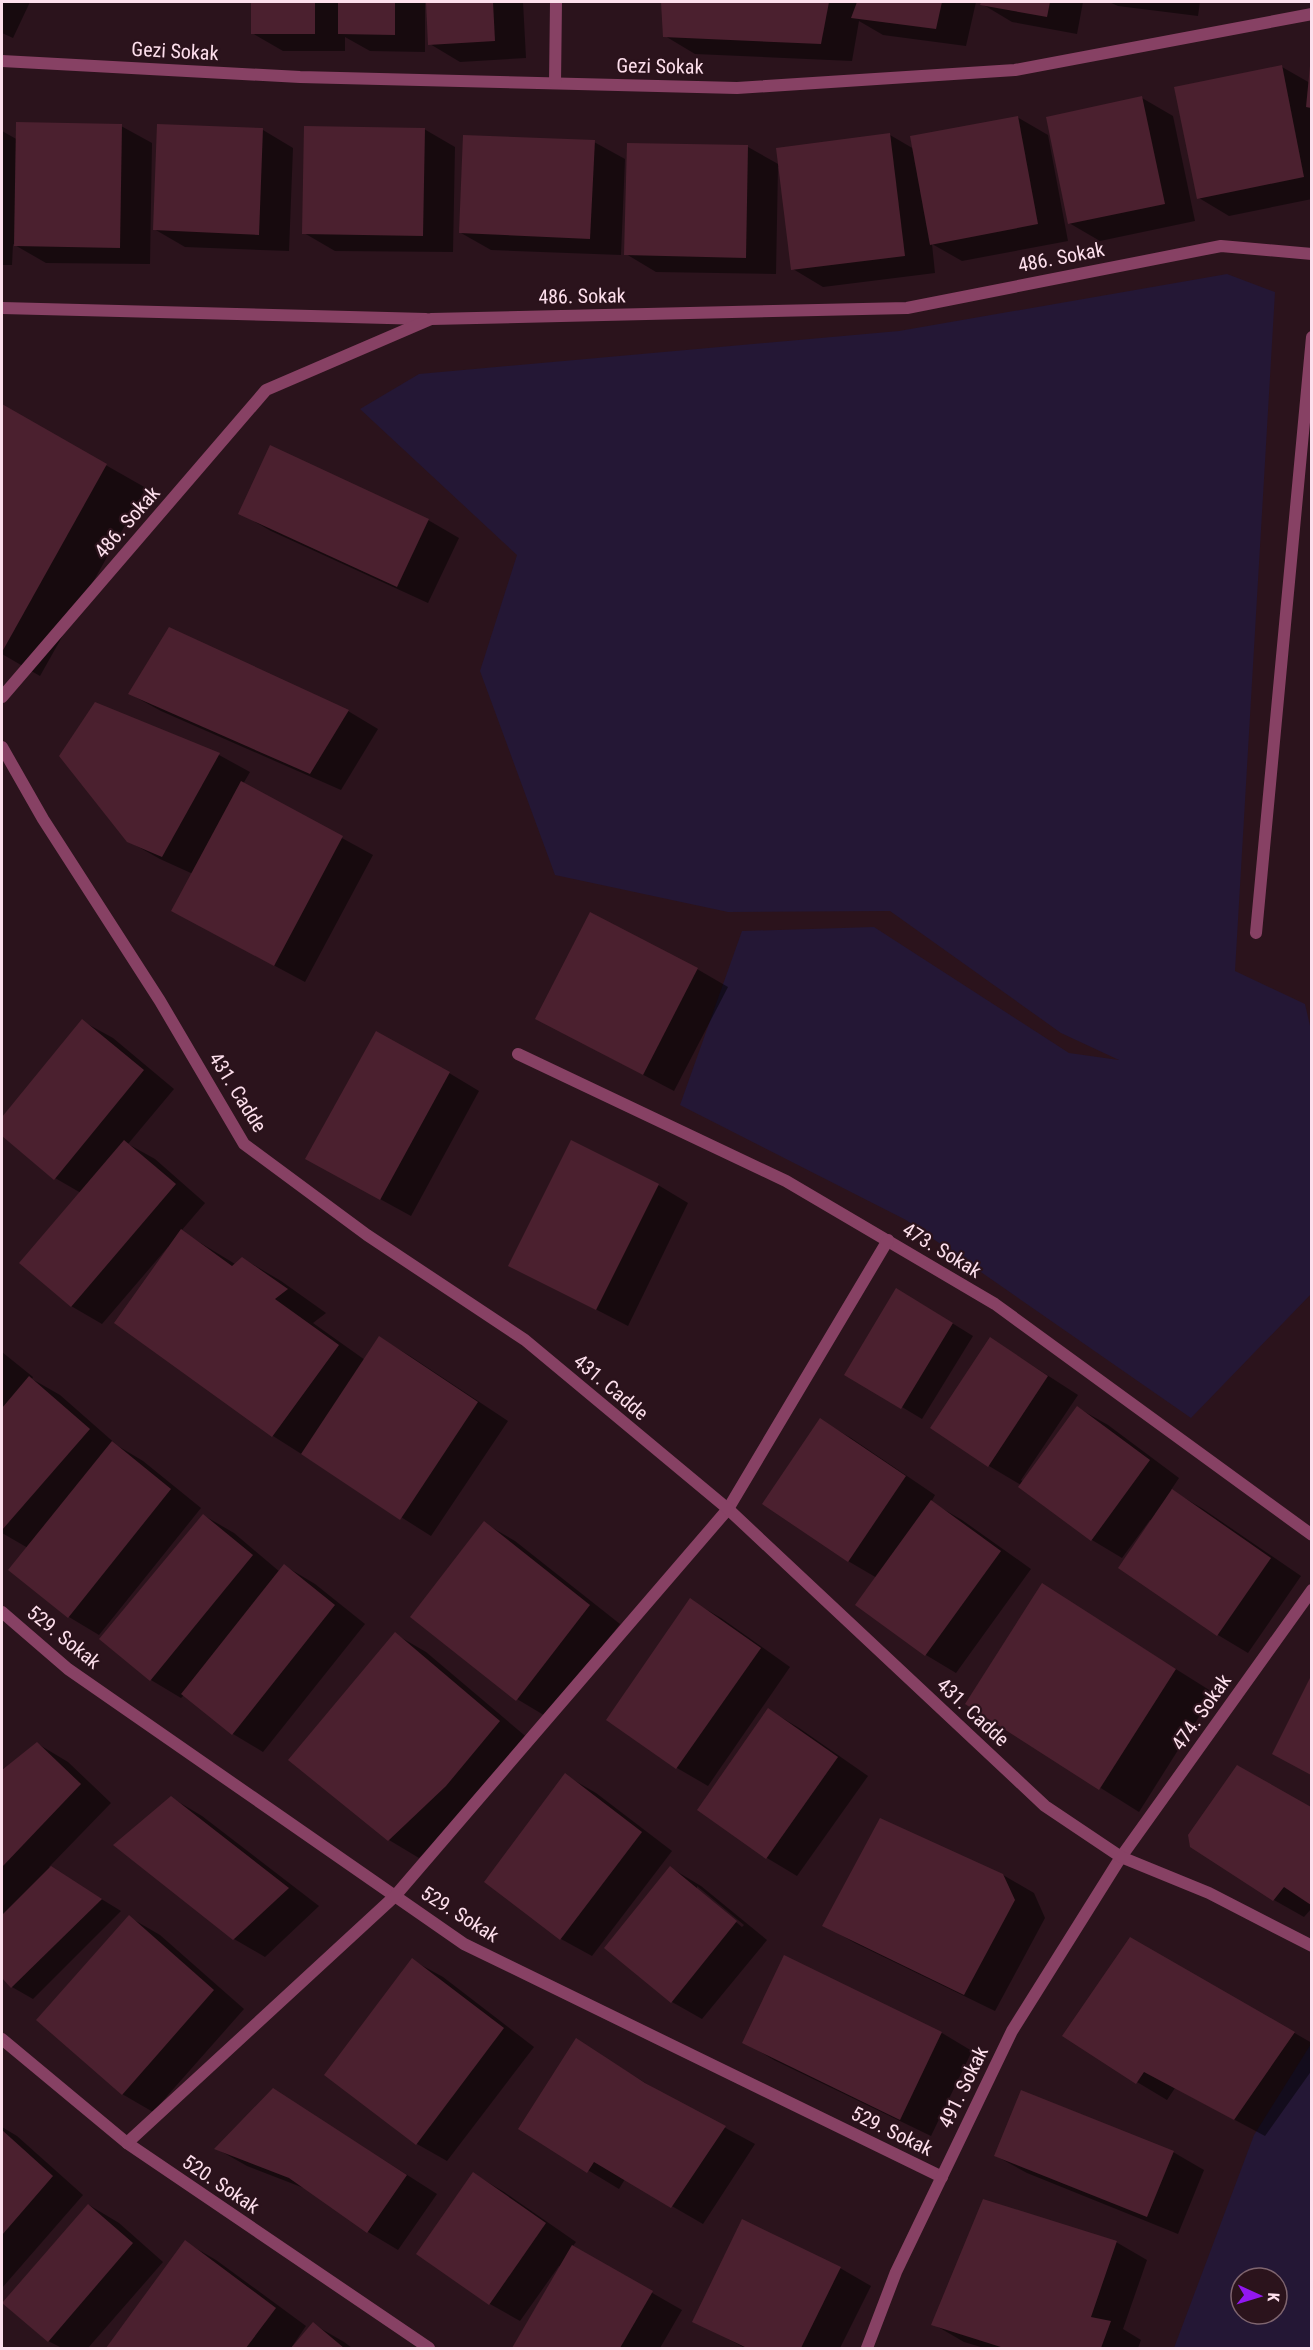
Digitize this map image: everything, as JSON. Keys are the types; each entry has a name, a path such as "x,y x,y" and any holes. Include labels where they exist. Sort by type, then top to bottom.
{"street":[{"path":"555,83 556,2"},
{"name":"Gezi Sokak","path":"2,61 300,77 737,88 1015,70 1310,10"},
{"name":"486. Sokak","path":"2,697 266,390 431,319 907,308 1221,246 1311,254"},
{"path":"2,308 431,319"},
{"path":"1256,933 1311,337"},
{"name":"431. Cadde","path":"2,747 43,819 159,1002 244,1144 367,1235 525,1340 728,1509 1045,1806 1121,1857 1209,1893 1311,1946"},
{"name":"473. Sokak","path":"518,1054 786,1181 995,1304 1311,1535"},
{"path":"127,2143 395,1896 728,1509 888,1240"},
{"name":"474. Sokak","path":"1121,1857 1311,1590"},
{"name":"529. Sokak","path":"2,1612 68,1669 464,1944 942,2177"},
{"name":"491. Sokak","path":"867,2349 896,2272 1012,2031 1121,1857"},
{"name":"520. Sokak","path":"2,2039 127,2143 429,2349"}],"shaded area":[{"path":"1227,274 1275,292 1235,971 1305,1004 1311,1030 1312,1293 1191,1418 906,1220 680,1105 742,931 874,927 1069,1053 1119,1060 1061,1033 890,911 728,912 555,875 480,671 517,555 360,409 419,374 899,331"},
{"path":"1311,2044 1311,2348 1174,2348 1254,2135"}],"building":[{"path":"251,2 315,2 315,34 251,34"},
{"path":"338,2 395,2 395,35 338,34"},
{"path":"426,2 493,2 495,41 428,45"},
{"path":"661,2 829,2 821,44 663,37"},
{"path":"857,2 942,2 936,29 851,18"},
{"path":"981,2 1050,2 1047,17 980,5"},
{"path":"1282,65 1304,177 1197,199 1174,87"},
{"path":"1311,66 1311,108 1306,107"},
{"path":"1142,96 1165,204 1068,224 1046,117"},
{"path":"1018,116 1038,224 930,245 910,136"},
{"path":"16,122 122,124 120,248 14,246"},
{"path":"157,124 263,128 259,235 153,230"},
{"path":"304,126 425,128 423,236 302,234"},
{"path":"890,133 905,256 791,270 776,148"},
{"path":"463,135 595,140 590,239 459,233"},
{"path":"627,143 748,145 746,258 624,255"},
{"path":"2,404 107,464 2,652"},
{"path":"270,445 429,519 397,587 238,514"},
{"path":"169,627 349,710 310,774 128,694"},
{"path":"95,702 220,753 162,857 127,842 59,756"},
{"path":"241,781 343,836 274,966 171,911"},
{"path":"590,912 698,968 643,1075 535,1019"},
{"path":"82,1019 144,1070 54,1180 2,1136 2,1117"},
{"path":"376,1031 450,1072 380,1200 305,1159"},
{"path":"124,1140 176,1184 71,1307 19,1263"},
{"path":"571,1140 659,1184 596,1310 508,1266"},
{"path":"181,1229 232,1266 242,1257 288,1289 275,1299 339,1345 272,1437 114,1323"},
{"path":"896,1288 953,1323 901,1409 844,1375"},
{"path":"379,1336 478,1402 400,1520 301,1454"},
{"path":"990,1337 1048,1376 988,1467 930,1428"},
{"path":"29,1376 90,1429 2,1530 2,1408"},
{"path":"1077,1406 1150,1460 1091,1541 1018,1487"},
{"path":"820,1418 906,1476 848,1562 762,1504"},
{"path":"112,1441 171,1489 68,1618 8,1570"},
{"path":"1172,1489 1271,1558 1217,1636 1118,1568"},
{"path":"931,1500 1001,1551 925,1656 855,1605"},
{"path":"203,1514 253,1555 150,1681 99,1639"},
{"path":"484,1521 590,1605 516,1701 410,1617"},
{"path":"284,1564 335,1605 232,1735 181,1694"},
{"path":"1042,1583 1176,1669 1099,1790 965,1704"},
{"path":"690,1598 761,1648 676,1769 606,1720"},
{"path":"395,1632 500,1721 446,1786 388,1841 288,1760"},
{"path":"1311,1676 1311,1775 1272,1754"},
{"path":"768,1708 838,1757 766,1859 697,1810"},
{"path":"37,1742 81,1784 2,1867 2,1770"},
{"path":"1237,1765 1311,1807 1311,1905 1284,1887 1273,1901 1190,1847 1188,1835"},
{"path":"565,1773 642,1832 560,1940 484,1882"},
{"path":"171,1796 289,1888 233,1940 113,1845"},
{"path":"880,1818 1003,1874 1015,1900 964,1995 822,1926"},
{"path":"51,1866 102,1899 11,1988 2,1978 2,1915"},
{"path":"670,1866 737,1921 671,2003 604,1948"},
{"path":"129,1915 214,1990 122,2095 36,2020"},
{"path":"1130,1937 1295,2032 1234,2120 1144,2072 1136,2084 1062,2036"},
{"path":"784,1955 942,2032 900,2120 742,2043"},
{"path":"412,1958 504,2028 416,2145 324,2075"},
{"path":"576,2038 645,2083 726,2126 671,2208 594,2162 587,2173 518,2129"},
{"path":"273,2088 407,2175 367,2233 289,2178 214,2149"},
{"path":"1021,2090 1174,2151 1147,2217 994,2156"},
{"path":"2,2130 53,2176 2,2235"},
{"path":"473,2172 546,2223 489,2305 416,2254"},
{"path":"983,2199 1117,2241 1091,2317 1111,2321 1101,2348 1004,2348 931,2325"},
{"path":"88,2204 133,2243 48,2342 2,2303"},
{"path":"742,2219 841,2267 801,2348 747,2348 692,2322"},
{"path":"185,2240 276,2308 246,2348 106,2348"},
{"path":"572,2245 653,2291 620,2348 512,2348"},
{"path":"313,2322 344,2348 291,2348"}]}
